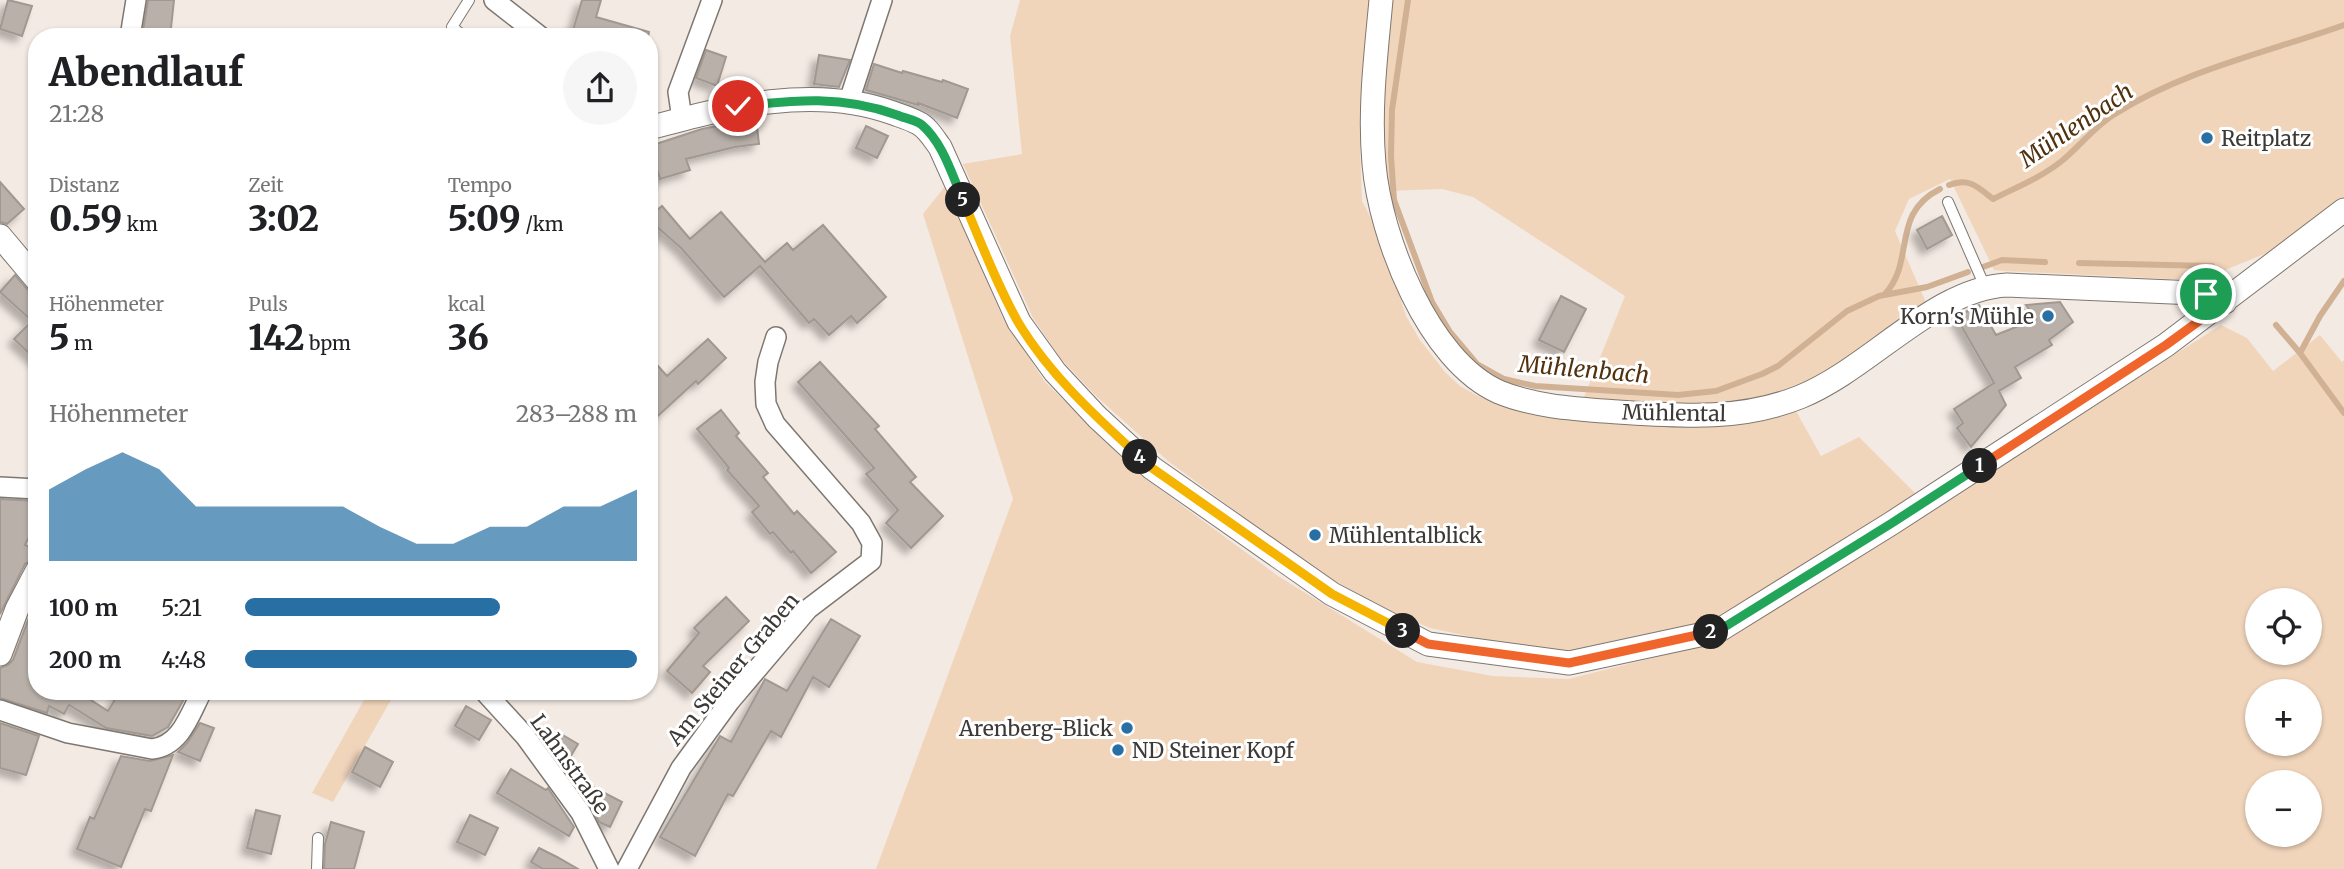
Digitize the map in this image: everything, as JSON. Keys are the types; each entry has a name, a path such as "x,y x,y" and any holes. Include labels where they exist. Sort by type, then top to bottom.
{"street":[{"path":"131,28 136,0"},
{"path":"682,119 678,92 712,0"},
{"path":"849,101 882,0"},
{"name":"Mühlental","path":"1381,0 1372,136 1375,174 1388,231 1413,294 1447,351 1471,375 1499,392 1541,404 1600,411 1701,416 1758,410 1821,387 1864,361 1933,312 1961,295 1985,287 2007,285 2195,293 2225,302"},
{"path":"499,1 530,28"},
{"path":"658,126 738,106 790,101 849,101 879,108 920,124 940,147 1019,323 1055,372 1097,417 1152,468 1313,582 1428,644 1569,663 1718,631 1892,523 2166,345 2344,210"},
{"path":"0,236 28,269"},
{"name":"Am Steiner Graben","path":"627,869 681,768 730,701 808,609 871,561 872,543 861,523 775,424 766,404 765,382 776,337"},
{"path":"0,487 28,489"},
{"path":"0,654 28,588"},
{"path":"0,710 68,733 152,749 162,747 178,736 197,700"},
{"name":"Lahnstraße","path":"492,700 525,736 581,813 609,869"}],"lane":[{"path":"453,28 469,0"},
{"path":"1948,202 1985,287"},
{"path":"317,869 318,838"}],"shaded area":[{"path":"1020,0 1374,0 1360,148 1362,201 1379,234 1406,316 1420,340 1445,372 1460,386 1478,396 1530,413 1715,427 1763,421 1796,411 1821,456 1859,437 1918,496 1715,619 1638,641 1569,652 1491,641 1430,628 1370,602 1307,564 1168,461 1095,395 1060,358 1033,318 963,164 1022,154 1010,36"},
{"path":"1390,0 2344,0 2344,199 2272,251 2225,270 2189,280 2005,271 1994,270 1950,179 1909,199 1895,231 1927,305 1824,375 1786,391 1737,402 1686,404 1584,397 1625,296 1473,197 1442,189 1387,191 1382,117"},
{"path":"946,185 1002,316 1045,382 1146,479 1278,576 1417,662 1493,676 1568,679 1728,639 2221,325 2247,338 2273,371 2320,335 2342,362 2344,360 2344,869 876,869 1013,499 923,214"},
{"path":"364,700 391,700 333,802 312,793"}],"building":[{"path":"8,0 32,6 22,36 0,29"},
{"path":"148,0 174,0 171,28 143,28"},
{"path":"582,0 601,0 596,17 635,28 574,28"},
{"path":"706,50 726,57 717,86 696,78"},
{"path":"819,55 850,60 839,87 814,84"},
{"path":"874,64 902,73 903,71 942,82 943,80 968,89 957,118 918,103 866,90"},
{"path":"756,118 759,144 686,159 690,170 660,179 658,143 702,129"},
{"path":"866,126 888,136 877,158 856,148"},
{"path":"0,182 24,209 7,224 0,222"},
{"path":"662,206 690,239 721,212 765,262 787,243 793,250 823,225 886,297 857,323 851,316 829,335 814,319 809,323 760,266 724,297 681,248 658,228 658,209"},
{"path":"1942,216 1952,235 1927,249 1917,230"},
{"path":"15,275 28,290 28,317 0,292"},
{"path":"1561,296 1586,309 1564,352 1539,340"},
{"path":"2060,302 2073,322 2049,340 2052,345 2015,367 2021,378 1999,391 2006,405 1971,447 1957,428 1963,423 1954,409 1994,383 1956,317 1979,305 1996,335 2036,319 2026,305"},
{"path":"28,325 28,352 14,339"},
{"path":"708,339 726,358 658,416 658,366 667,376"},
{"path":"820,362 879,426 875,429 916,477 910,482 943,516 911,548 886,523 898,510 866,474 874,468 798,382"},
{"path":"721,410 739,433 736,436 768,473 763,477 794,514 797,511 836,552 811,573 793,551 791,553 773,532 770,534 752,512 759,506 727,470 729,468 697,429"},
{"path":"0,499 28,501 28,539 25,545 28,546 28,562 0,614"},
{"path":"726,597 749,621 703,666 710,672 692,693 667,671 699,633 694,628"},
{"path":"831,619 860,636 829,687 813,677 781,737 771,731 733,796 728,794 695,856 660,837 720,736 731,742 765,679 787,691"},
{"path":"28,621 28,700 91,700 108,711 115,700 183,700 168,727 152,736 106,728 69,705 64,714 49,706 47,713 0,698 0,668 13,660"},
{"path":"466,706 491,720 479,740 455,726"},
{"path":"0,723 39,736 26,775 0,768"},
{"path":"200,723 214,728 200,761 178,752"},
{"path":"556,731 578,744 567,762 547,746"},
{"path":"365,747 393,762 380,787 352,772"},
{"path":"173,755 151,811 145,809 121,867 77,849 90,817 94,819 121,756 150,761"},
{"path":"576,767 591,786 622,802 610,827 599,822 567,773"},
{"path":"511,769 546,790 548,788 574,827 569,836 497,793"},
{"path":"256,810 280,816 271,854 247,848"},
{"path":"470,815 498,828 485,855 457,842"},
{"path":"331,822 364,832 354,869 324,869 325,844"},
{"path":"539,848 578,869 543,869 531,862"}],"waterway":[{"name":"Mühlenbach","path":"1408,0 1392,110 1394,200 1432,302 1450,332 1477,364 1504,379 1535,386 1678,395 1716,391 1778,366 1847,311 1879,296 1927,287 1968,272"},
{"name":"Mühlenbach","path":"1949,185 1968,183 1993,199 2055,166 2108,119 2169,85 2344,25"},
{"name":"Mühlenbach","path":"1885,294 1900,267 1909,224 1915,211 1925,199 1940,189"},
{"name":"Mühlenbach","path":"1983,267 2002,260 2045,262"},
{"name":"Mühlenbach","path":"2079,263 2212,266"},
{"name":"Mühlenbach","path":"2276,325 2300,353 2320,316 2344,281"},
{"path":"2300,353 2344,413"}],"place":[{"name":"Reitplatz","path":"2207,138"},
{"name":"Korn's Mühle","path":"2048,316"},
{"name":"Mühlentalblick","path":"1315,535"},
{"name":"Arenberg-Blick","path":"1127,728"},
{"name":"ND Steiner Kopf","path":"1118,750"}],"route":[{"path":"738,106 790,101 849,101 879,108 920,124 940,147 1019,323 1055,372 1097,417 1152,468 1332,594 1428,644 1569,663 1718,631 1892,523 2166,345 2225,302 2206,294"}]}
